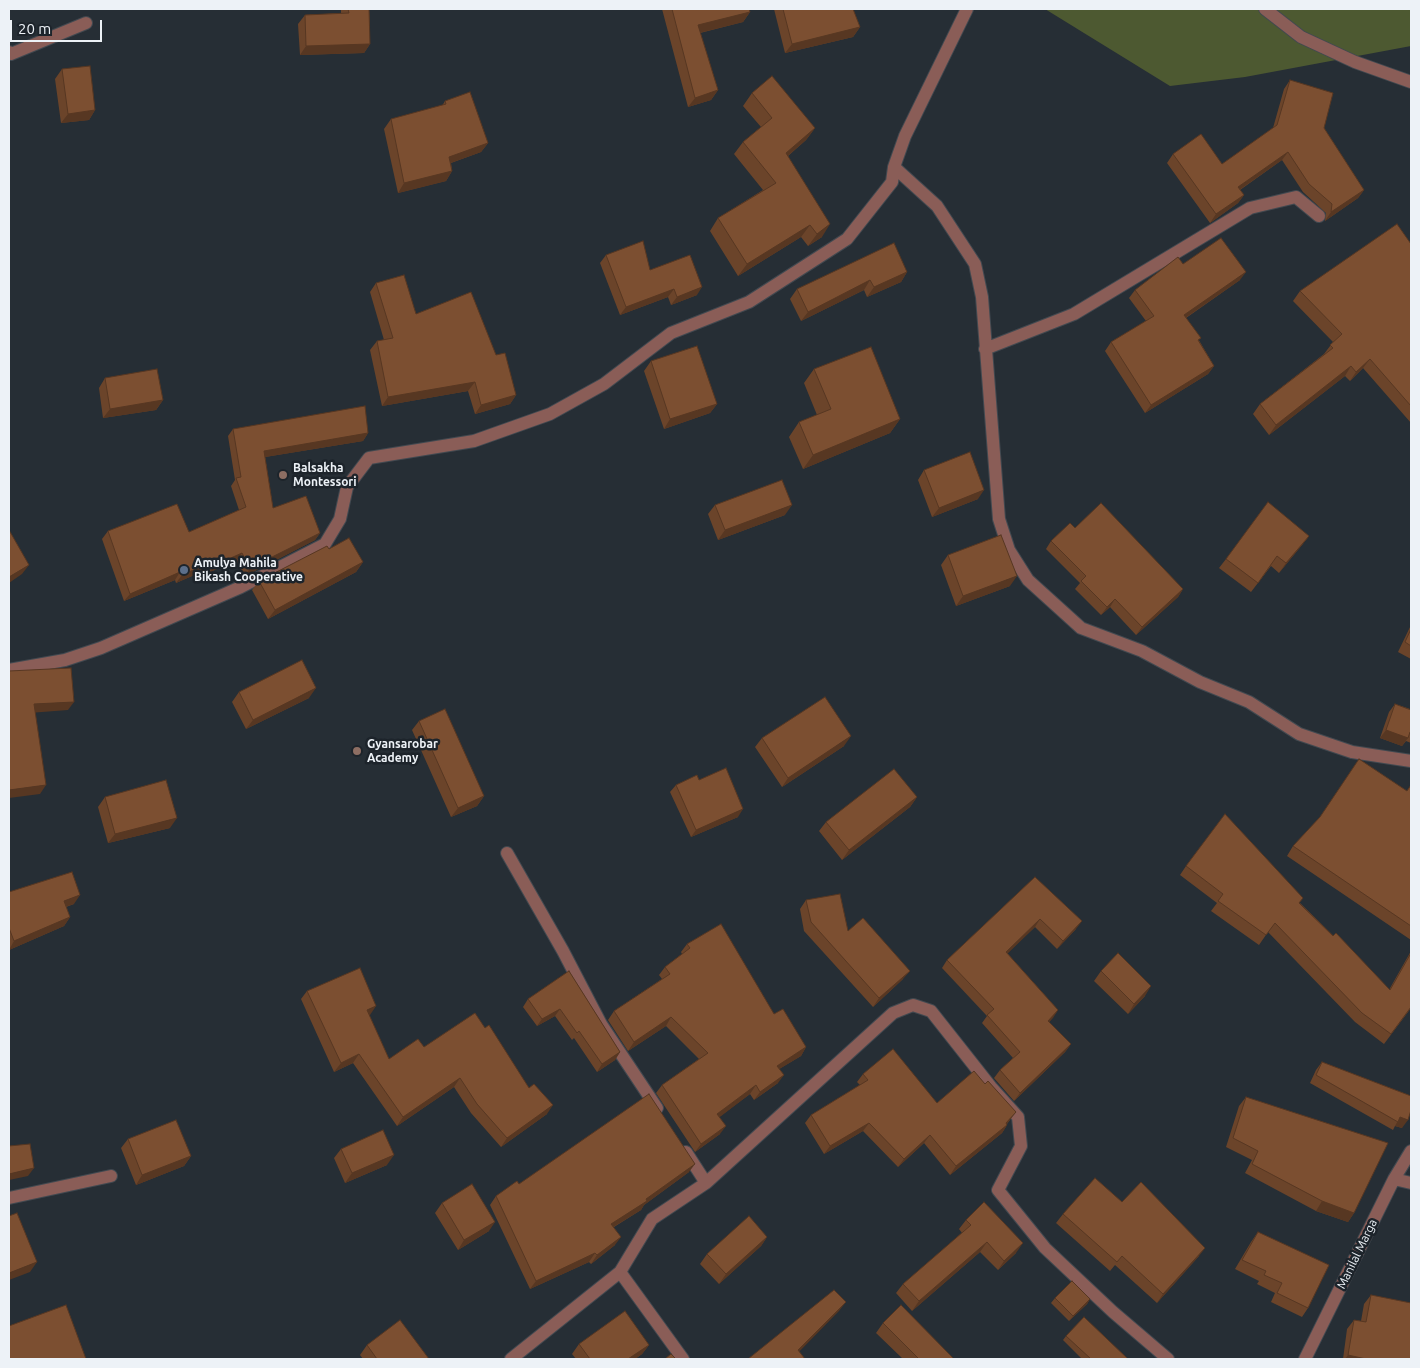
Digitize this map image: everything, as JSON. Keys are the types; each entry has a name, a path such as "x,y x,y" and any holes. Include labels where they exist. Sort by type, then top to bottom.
{"street":[{"path":"9,670 65,660 101,648 241,587 325,544 340,519 347,487 369,458 474,441 550,414 604,384 671,333 749,302 847,239 892,182 894,167 905,136 967,9"},
{"path":"1265,9 1301,37 1355,62 1411,82"},
{"path":"9,52 11,54 86,23"},
{"path":"894,167 937,206 975,264 982,296 999,519 1009,550 1028,580 1081,628 1142,651 1200,682 1249,702 1299,734 1352,752 1391,756 1411,762"},
{"path":"985,349 1074,314 1250,208 1296,197 1320,216"},
{"path":"507,853 563,951 601,1024 664,1118"},
{"path":"511,1359 620,1272 652,1219 706,1184 893,1013 913,1004 932,1010 991,1087 1018,1117 1021,1146 998,1190 1045,1248 1113,1312 1168,1359"},
{"path":"680,1143 706,1184"},
{"name":"Manilal Marga","path":"1305,1359 1394,1179 1411,1151"},
{"path":"9,1198 111,1176"},
{"path":"1394,1179 1411,1183"},
{"path":"620,1272 683,1359"}],"green space":[{"path":"1045,9 1411,9 1411,46 1245,77 1170,86"}],"building":[{"path":"348,9 369,9 370,44 306,46 305,15 349,13"},
{"path":"672,9 749,9 750,12 698,25 718,90 695,98"},
{"path":"783,9 853,9 860,27 792,44"},
{"path":"90,66 95,110 68,114 62,69"},
{"path":"772,76 815,128 786,153 830,224 817,234 810,225 747,264 718,218 776,183 743,142 772,118 752,93"},
{"path":"1290,80 1333,93 1324,128 1364,190 1331,212 1332,204 1309,184 1288,152 1238,187 1244,195 1216,214 1173,154 1201,134 1222,164 1277,125"},
{"path":"470,92 488,143 449,157 452,171 404,183 391,119 446,104 445,101"},
{"path":"1397,224 1411,244 1411,406 1370,359 1356,372 1351,366 1276,425 1260,404 1333,348 1330,345 1342,334 1300,291"},
{"path":"1221,238 1246,272 1184,315 1201,338 1198,340 1214,366 1151,405 1111,342 1154,316 1135,290 1178,257 1183,264"},
{"path":"643,241 650,270 690,255 702,287 677,297 674,289 626,307 606,255"},
{"path":"894,243 907,272 874,287 870,280 808,312 797,289"},
{"path":"404,275 416,314 471,292 496,355 505,353 516,395 481,405 475,382 388,397 377,341 393,338 376,283"},
{"path":"697,346 717,404 670,419 651,361"},
{"path":"871,347 900,419 813,455 799,422 831,409 814,369"},
{"path":"157,369 163,400 110,409 105,378"},
{"path":"365,406 368,433 264,451 273,508 306,496 320,533 250,568 242,553 215,565 214,561 182,575 180,572 130,594 108,531 177,504 189,532 246,507 236,478 241,477 233,429"},
{"path":"970,452 984,490 939,508 924,470"},
{"path":"782,480 792,505 725,530 715,505"},
{"path":"1268,502 1309,536 1286,563 1277,556 1258,583 1226,559"},
{"path":"1101,503 1183,589 1142,627 1115,599 1107,607 1081,581 1086,576 1051,541 1070,523 1075,528"},
{"path":"9,530 29,565 9,577"},
{"path":"1001,535 1017,576 963,596 948,555"},
{"path":"349,538 363,562 275,610 259,581 327,546 329,549"},
{"path":"1411,629 1411,646 1405,642"},
{"path":"302,660 316,688 253,720 239,692"},
{"path":"71,668 74,702 34,704 46,785 9,790 9,671"},
{"path":"825,697 851,736 788,778 762,738"},
{"path":"1395,704 1411,710 1411,732 1408,738 1386,730"},
{"path":"445,709 484,796 458,808 419,721"},
{"path":"1359,759 1407,791 1411,785 1411,926 1293,846 1320,817"},
{"path":"726,768 743,809 696,830 676,785 697,775 699,780"},
{"path":"894,769 917,797 849,850 826,822"},
{"path":"166,780 177,818 115,834 105,797"},
{"path":"1225,814 1303,898 1299,903 1333,936 1336,933 1390,990 1411,953 1411,1007 1391,1034 1362,1013 1275,923 1266,935 1218,901 1223,894 1186,866"},
{"path":"72,872 80,895 64,901 70,917 14,941 9,928 9,892"},
{"path":"1035,877 1082,921 1063,941 1040,919 1006,952 1058,1010 1048,1021 1071,1044 1020,1093 1000,1070 1020,1052 987,1015 994,1009 947,960"},
{"path":"840,894 848,931 863,918 910,971 879,998 811,922 806,900"},
{"path":"721,924 774,1014 783,1009 806,1047 777,1066 784,1075 760,1092 756,1085 717,1114 726,1126 701,1144 662,1085 708,1053 671,1017 634,1042 614,1011 670,974 665,967 690,948 687,944"},
{"path":"1118,953 1151,986 1134,1004 1101,971"},
{"path":"360,968 376,1006 367,1010 389,1059 418,1039 424,1047 475,1013 485,1028 489,1025 529,1088 534,1084 553,1105 507,1138 477,1104 460,1078 403,1117 359,1054 341,1063 307,991"},
{"path":"569,971 620,1052 602,1064 579,1031 577,1033 560,1009 542,1019 528,999"},
{"path":"893,1049 937,1103 974,1071 985,1084 988,1081 1016,1112 1006,1123 1007,1125 956,1166 930,1135 904,1159 869,1123 830,1146 811,1115 868,1080 863,1074"},
{"path":"1322,1062 1411,1096 1411,1110 1408,1120 1400,1117 1398,1122 1316,1075"},
{"path":"649,1094 695,1164 646,1199 647,1201 611,1224 621,1237 597,1255 595,1253 536,1281 496,1196 517,1181 519,1184"},
{"path":"1246,1097 1388,1143 1354,1213 1322,1201 1252,1164 1258,1151 1233,1138"},
{"path":"176,1120 191,1156 142,1175 128,1139"},
{"path":"383,1130 394,1155 352,1173 341,1149"},
{"path":"30,1144 34,1168 9,1174 9,1146"},
{"path":"1095,1178 1122,1202 1141,1182 1205,1248 1163,1294 1122,1256 1117,1262 1063,1214"},
{"path":"472,1184 495,1222 464,1240 442,1203"},
{"path":"984,1202 1023,1243 1004,1261 987,1242 919,1301 903,1284 971,1225 966,1220"},
{"path":"17,1213 37,1262 9,1273 9,1216"},
{"path":"749,1216 767,1237 726,1274 707,1254"},
{"path":"1258,1232 1329,1265 1308,1308 1277,1293 1282,1283 1264,1275 1266,1271 1242,1260"},
{"path":"1072,1281 1090,1299 1073,1316 1055,1298"},
{"path":"834,1290 846,1302 798,1350 805,1359 748,1359"},
{"path":"1371,1295 1411,1303 1411,1359 1366,1359 1348,1355 1354,1320 1366,1322"},
{"path":"66,1305 86,1359 9,1359 9,1326"},
{"path":"901,1305 954,1359 919,1359 883,1323"},
{"path":"625,1311 649,1345 628,1359 590,1359 579,1344"},
{"path":"1084,1317 1128,1359 1091,1359 1066,1336"},
{"path":"400,1320 429,1359 377,1359 367,1345"},
{"path":"671,1354 676,1359 665,1359"}],"place":[{"name":"Balsakha Montessori","path":"283,475"},
{"name":"Amulya Mahila Bikash Cooperative","path":"184,570"},
{"name":"Gyansarobar Academy","path":"357,751"}]}
